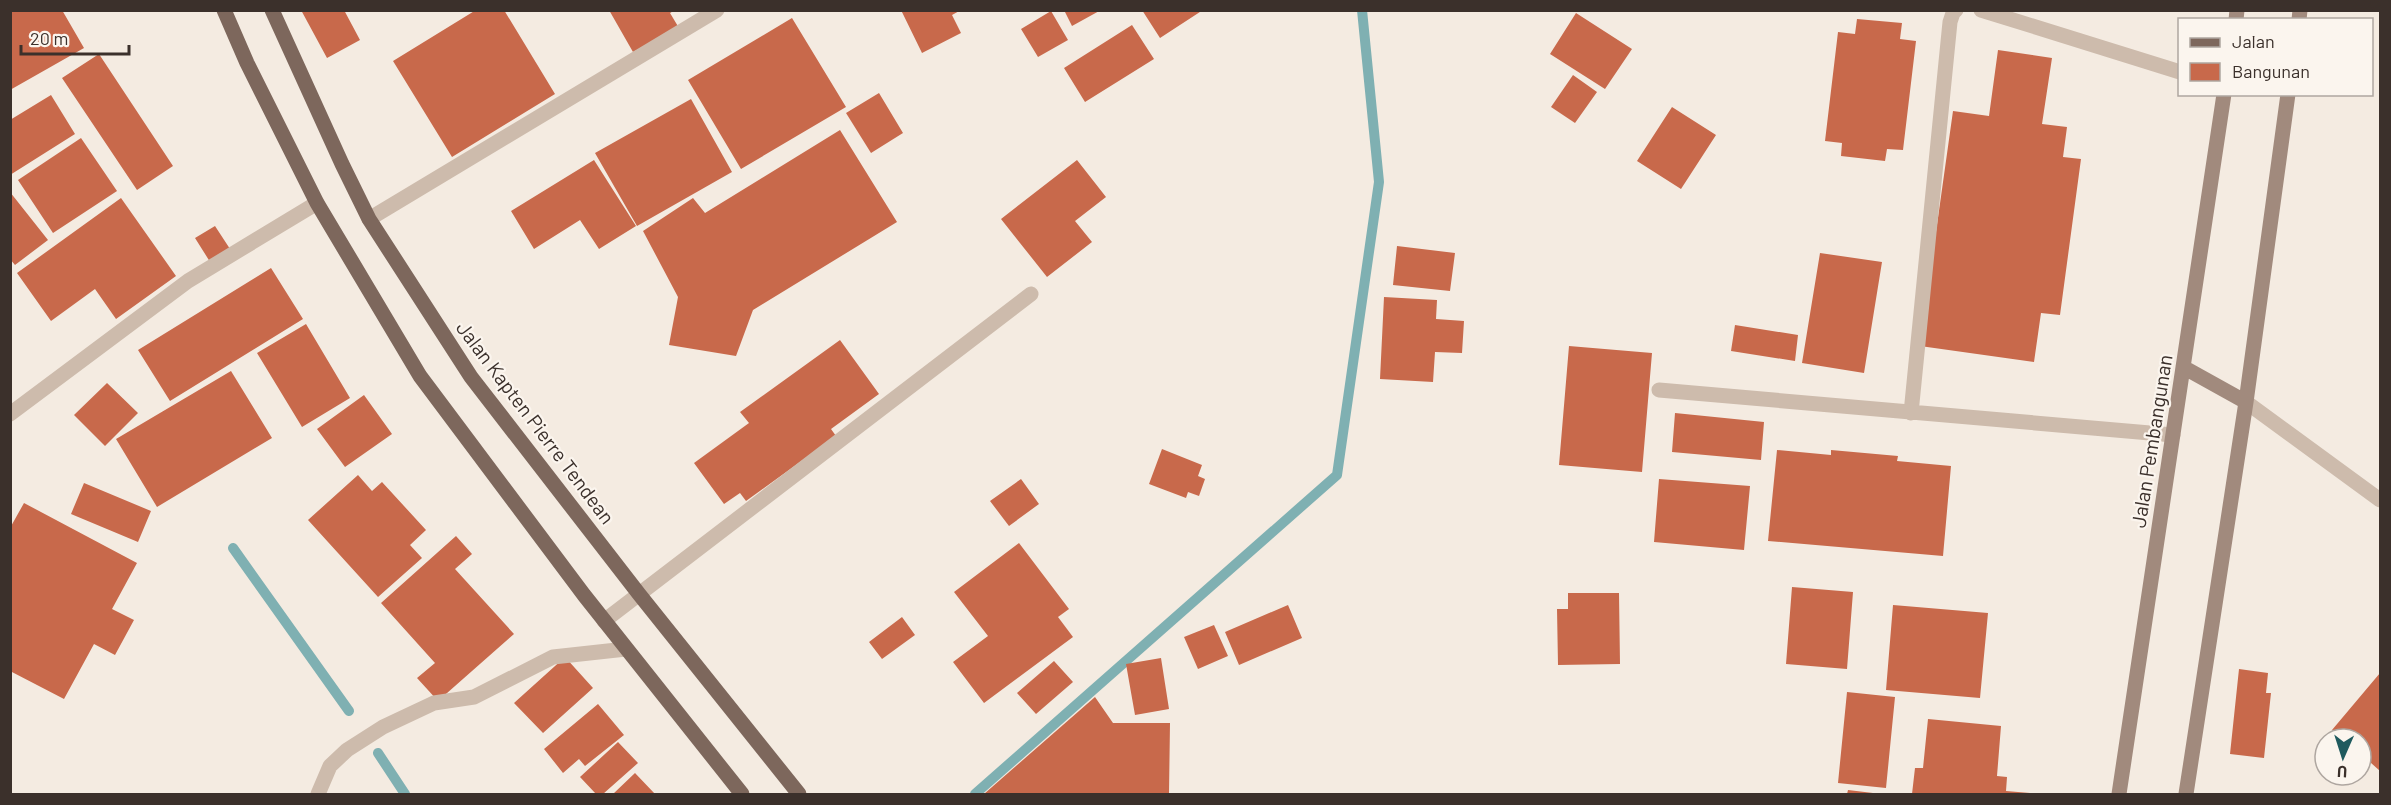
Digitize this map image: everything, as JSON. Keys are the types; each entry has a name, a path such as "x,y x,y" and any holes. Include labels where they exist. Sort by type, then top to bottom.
{"main road":[{"path":"224,10 247,63 317,202 420,376 604,621 742,795"},
{"name":"Jalan Kapten Pierre Tendean","path":"272,10 369,219 471,377 799,795"},
{"name":"Jalan Pembangunan","path":"2119,795 2224,96"},
{"path":"2186,795 2246,402 2288,96"},
{"path":"2183,367 2246,402"}],"street":[{"path":"369,219 717,10"},
{"path":"1911,413 1950,22 1956,10"},
{"path":"1981,10 2178,71"},
{"path":"10,414 188,281 317,202"},
{"path":"604,621 1031,294"},
{"path":"1659,390 2173,435"},
{"path":"2246,402 2380,500"},
{"path":"318,795 330,766 347,750 383,727 434,703 474,697 553,657 626,649"}],"building":[{"path":"10,10 62,10 84,48 10,90"},
{"path":"301,10 344,10 360,40 327,58"},
{"path":"476,10 504,10 555,94 452,157 393,61"},
{"path":"609,10 675,10 670,13 679,28 633,52"},
{"path":"901,10 961,10 952,15 961,33 922,53"},
{"path":"1064,10 1101,10 1072,26"},
{"path":"1142,10 1203,10 1160,38"},
{"path":"1051,11 1068,40 1038,57 1021,29"},
{"path":"1576,13 1632,49 1605,89 1550,54"},
{"path":"792,18 846,107 741,169 688,80"},
{"path":"1857,19 1902,23 1900,39 1916,41 1903,150 1887,149 1885,161 1841,156 1842,143 1825,141 1838,32 1855,34"},
{"path":"1132,25 1154,59 1085,102 1064,68"},
{"path":"1998,50 2052,58 2042,124 2067,127 2063,157 2081,159 2060,315 2041,313 2034,362 1920,346 1953,111 1989,116"},
{"path":"99,54 173,166 137,190 62,78"},
{"path":"1573,75 1597,92 1575,123 1551,107"},
{"path":"879,93 903,133 871,153 846,113"},
{"path":"51,95 75,134 10,175 10,120"},
{"path":"691,99 732,172 637,226 595,153"},
{"path":"1672,107 1716,135 1681,189 1637,161"},
{"path":"840,130 897,222 753,310 736,356 669,345 678,297 643,231 693,198 705,213"},
{"path":"81,138 117,191 53,233 18,180"},
{"path":"594,160 636,226 599,249 580,220 534,249 511,211"},
{"path":"1077,160 1106,197 1075,221 1092,242 1047,277 1001,219"},
{"path":"10,192 48,240 15,265 10,259"},
{"path":"121,198 176,276 116,319 95,289 51,321 17,273"},
{"path":"215,226 232,252 212,265 195,238"},
{"path":"1397,246 1455,253 1450,291 1393,285"},
{"path":"1820,253 1882,262 1864,373 1802,363"},
{"path":"271,268 303,319 170,401 138,350"},
{"path":"1384,297 1437,300 1436,319 1464,321 1462,353 1435,352 1433,382 1380,379"},
{"path":"306,324 350,398 302,427 257,353"},
{"path":"1735,325 1798,335 1795,361 1731,351"},
{"path":"840,340 879,394 831,429 836,436 746,501 740,493 724,504 694,463 749,423 740,412"},
{"path":"1569,346 1652,353 1642,472 1559,465"},
{"path":"231,371 272,438 157,507 116,439"},
{"path":"107,383 138,413 105,446 74,415"},
{"path":"364,395 392,434 345,467 317,429"},
{"path":"1675,413 1764,422 1761,460 1672,452"},
{"path":"1162,449 1202,465 1198,476 1205,479 1199,496 1188,492 1186,498 1149,484"},
{"path":"1777,450 1831,455 1831,450 1898,456 1897,461 1951,466 1943,556 1768,541"},
{"path":"358,475 372,491 382,482 426,530 410,545 422,558 378,597 308,520"},
{"path":"1021,479 1039,504 1009,526 990,501"},
{"path":"1659,479 1750,486 1744,550 1654,542"},
{"path":"84,483 151,511 138,542 71,514"},
{"path":"24,503 137,563 112,609 134,620 115,655 94,644 64,699 10,671 10,528"},
{"path":"456,536 472,554 455,569 514,634 438,701 417,678 435,663 381,603"},
{"path":"1019,543 1069,609 1058,617 1073,637 984,703 953,662 988,636 954,592"},
{"path":"1792,587 1853,592 1847,669 1786,664"},
{"path":"1568,593 1619,593 1620,664 1558,665 1557,609 1568,609"},
{"path":"1288,605 1302,638 1239,665 1225,632"},
{"path":"1893,605 1988,613 1980,698 1886,690"},
{"path":"902,617 915,635 882,659 869,642"},
{"path":"1214,625 1228,656 1198,669 1184,637"},
{"path":"565,657 593,688 543,733 514,703"},
{"path":"1161,658 1169,709 1135,715 1126,664"},
{"path":"1054,661 1073,682 1036,714 1017,693"},
{"path":"2239,669 2268,673 2266,693 2271,693 2264,758 2230,754"},
{"path":"2380,673 2380,771 2373,765 2373,727 2335,727"},
{"path":"1847,692 1895,697 1886,788 1838,783"},
{"path":"1095,697 1113,723 1170,723 1169,794 984,794"},
{"path":"598,704 624,735 585,766 579,759 563,773 544,749"},
{"path":"1928,719 2001,726 1997,776 2007,777 2006,791 2030,794 1912,794 1915,768 1923,768"},
{"path":"618,742 638,763 603,794 596,794 580,777"},
{"path":"635,773 655,794 613,794"},
{"path":"1848,790 1873,793 1873,794 1847,794"}],"waterway":[{"path":"975,794 1337,475 1379,182 1362,10"},
{"path":"233,548 349,711"},
{"path":"378,753 405,794"}]}
